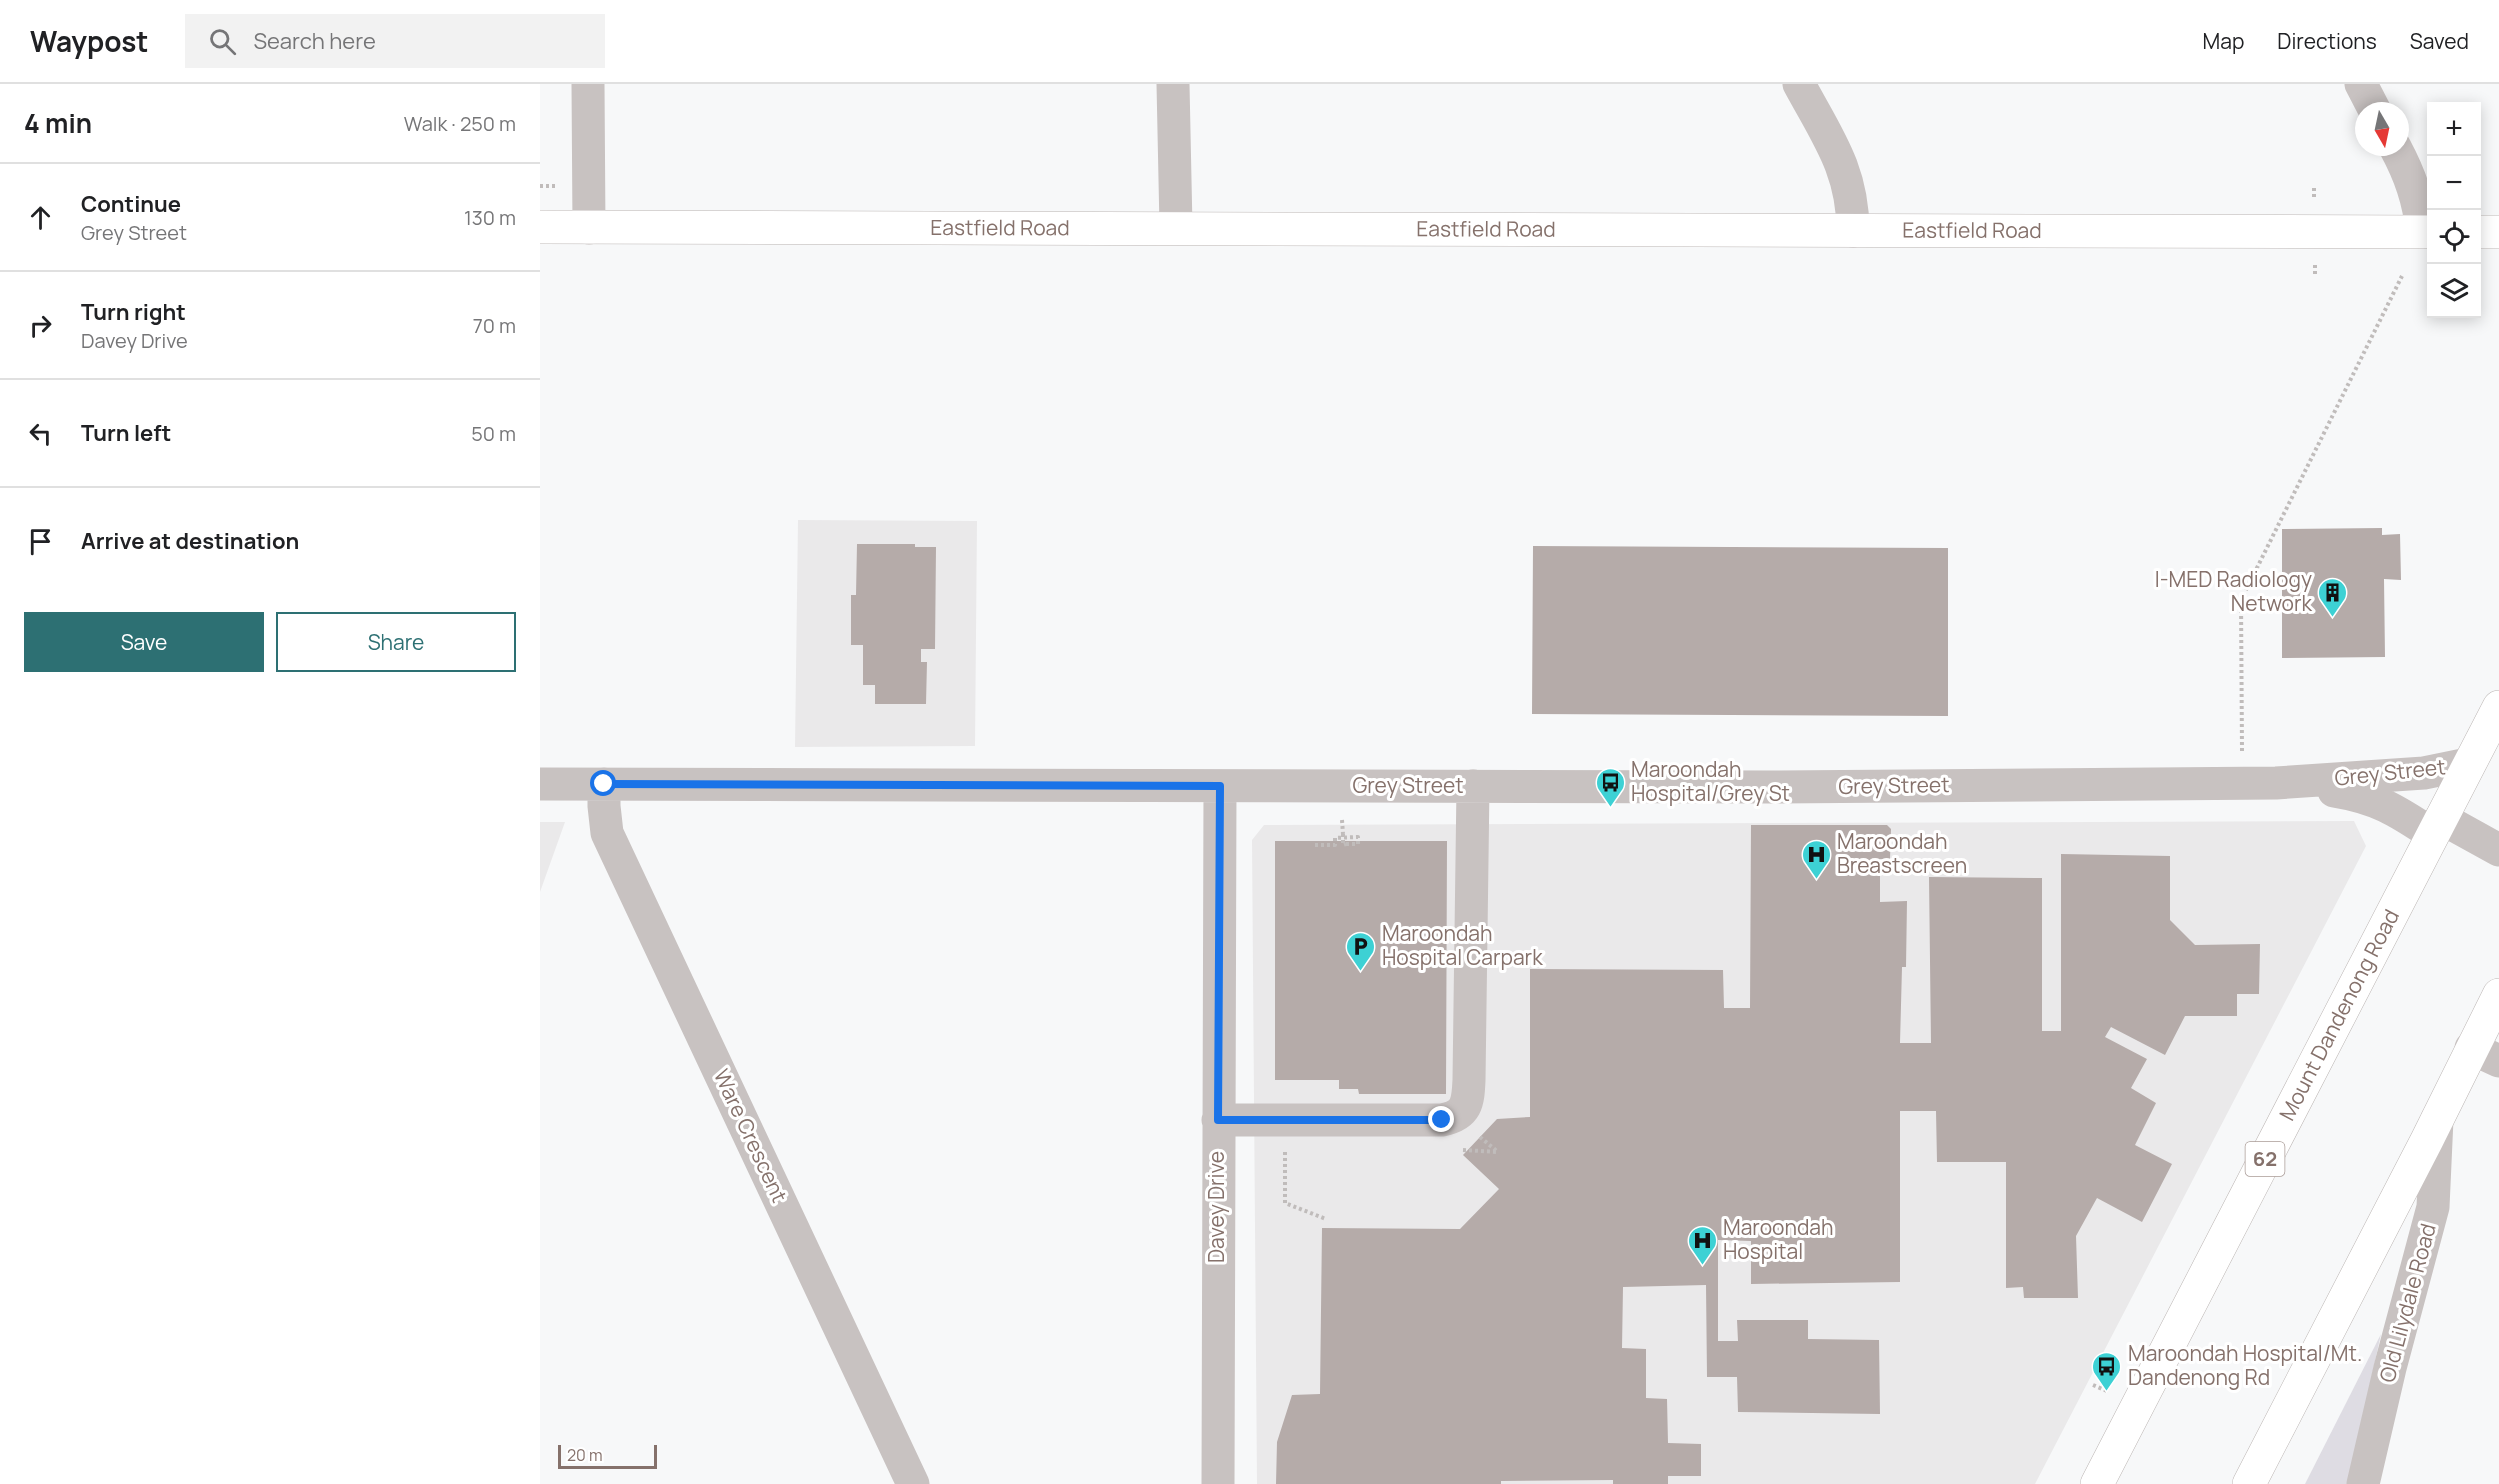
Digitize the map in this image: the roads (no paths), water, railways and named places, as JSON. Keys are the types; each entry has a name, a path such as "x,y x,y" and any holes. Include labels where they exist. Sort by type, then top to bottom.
{"main road":[{"name":"Eastfield Road","path":"540,227 2427,232"},
{"path":"2481,232 2499,232"},
{"name":"Mount Dandenong Road","path":"2097,1484 2499,706"},
{"path":"2249,1484 2437,1119 2485,1054 2499,995"}],"street":[{"path":"588,84 589,228"},
{"path":"1173,84 1176,227"},
{"path":"1799,84 1844,168 1853,206 1853,231"},
{"path":"2361,84 2370,102"},
{"path":"2399,156 2410,178 2427,232"},
{"name":"Grey Street","path":"540,784 1775,787 2276,783 2424,773 2468,764"},
{"name":"Grey Street","path":"2276,783 2369,797 2499,850"},
{"name":"Ware Crescent","path":"604,784 607,833 913,1484"},
{"name":"Davey Drive","path":"1218,1484 1220,786"},
{"path":"1218,1120 1442,1120 1456,1117 1461,1112 1468,1100 1469,1080 1473,786"},
{"name":"Old Lilydale Road","path":"2362,1484 2433,1207 2437,1119"}],"place":[{"name":"I-MED Radiology Network","path":"2333,618"},
{"name":"Maroondah Hospital/Grey St","path":"1610,808"},
{"name":"Maroondah Breastscreen","path":"1816,880"},
{"name":"Maroondah Hospital Carpark","path":"1361,972"},
{"name":"Maroondah Hospital","path":"1702,1266"},
{"name":"Maroondah Hospital/Mt. Dandenong Rd","path":"2107,1392"}]}
